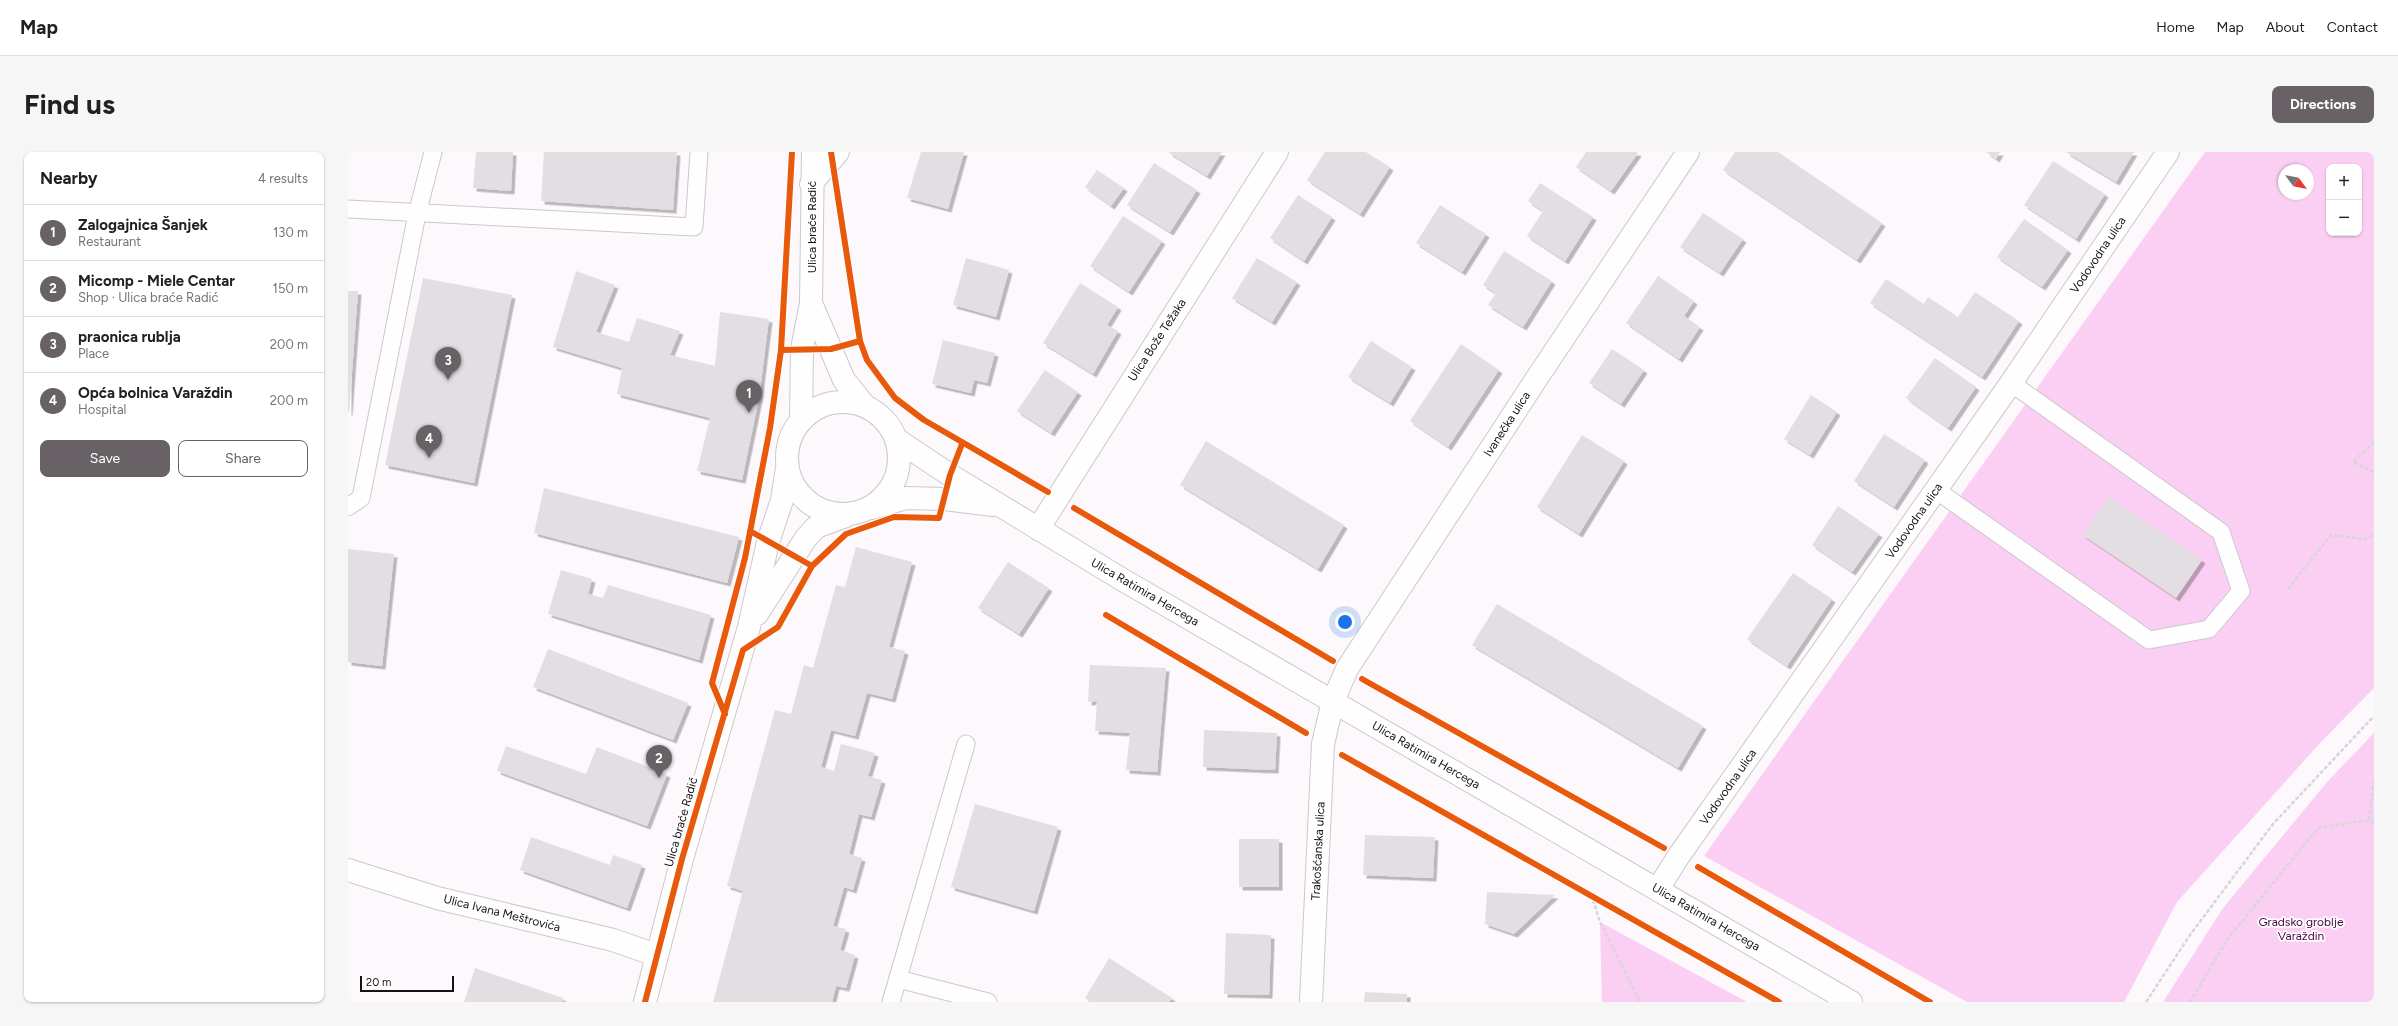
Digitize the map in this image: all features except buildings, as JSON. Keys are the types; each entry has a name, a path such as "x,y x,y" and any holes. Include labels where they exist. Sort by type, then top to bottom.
{"main road":[{"name":"Ulica braće Radić","path":"801,420 802,349 811,303 811,184 813,152"},
{"path":"811,184 838,152"},
{"name":"Ulica Bože Težaka","path":"1038,529 1277,152"},
{"name":"Ivanečka ulica","path":"1333,701 1351,663 1535,381 1688,152"},
{"name":"Vodovodna ulica","path":"1658,889 1678,857 2011,383 2168,152"},
{"name":"Ulica braće Radić","path":"811,303 844,380 865,406"},
{"path":"848,402 865,406 884,420 896,439 898,463 892,486 882,498 862,511 835,515 818,509 803,499 792,485 787,468 786,450 791,434 801,420 815,409 831,403 848,402"},
{"name":"Ulica Ratimira Hercega","path":"896,439 1038,529 1852,1002"},
{"name":"Ulica braće Radić","path":"645,1002 682,859 749,627 768,542 782,500 787,468"},
{"name":"Ulica Ratimira Hercega","path":"862,511 906,498 945,499 1001,506"},
{"name":"Ulica braće Radić","path":"749,627 806,538 816,527 862,511"},
{"name":"Trakošćanska ulica","path":"1311,1002 1323,744 1333,701"},
{"name":"Ulica Ivana Meštrovića","path":"348,870 437,898 613,940 656,955"}],"lane":[{"path":"348,507 361,498 417,214 433,152"},
{"path":"348,209 417,214 694,227 699,152"},
{"path":"1936,490 2149,640 2208,629 2241,591 2221,532 2011,383"},
{"path":"891,1002 966,744"},
{"path":"898,979 988,1002"}],"path":[{"path":"2374,442 2353,462 2374,472"},
{"path":"2288,588 2331,535 2367,539 2374,534"},
{"path":"2146,1002 2190,935 2273,824 2374,716"},
{"path":"2369,820 2374,781"},
{"path":"2190,1002 2227,940 2318,828 2369,820 2374,824"},
{"path":"1585,890 1598,898"},
{"path":"1591,894 1600,922 1640,1002"}],"green space":[{"path":"2205,152 2374,152 2374,688 2321,742 2177,902 2124,1002 1967,1002 1704,856"},
{"name":"Gradsko groblje Varaždin","path":"2374,733 2374,1002 2163,1002 2223,908 2327,782"},
{"path":"1600,922 1747,1002 1602,1002"}],"cycle path":[{"path":"725,714 712,683 745,558 770,428 781,350 792,152"},
{"path":"831,152 860,341 867,360 895,398 924,420 1048,492"},
{"path":"781,350 831,349 860,341"},
{"path":"645,1002 682,859 743,650 778,627 812,566 846,534 894,517 939,518 950,475 962,444"},
{"path":"1074,508 1333,661"},
{"path":"750,531 812,566"},
{"path":"1106,615 1306,733"},
{"path":"1362,679 1664,848"},
{"path":"1342,755 1779,1002"},
{"path":"1698,867 1930,1002"}],"place":[{"name":"praonica rublja","path":"448,380"},
{"name":"Zalogajnica Šanjek","path":"749,413"},
{"name":"Opća bolnica Varaždin","path":"429,458"},
{"name":"Micomp - Miele Centar","path":"659,778"}]}
